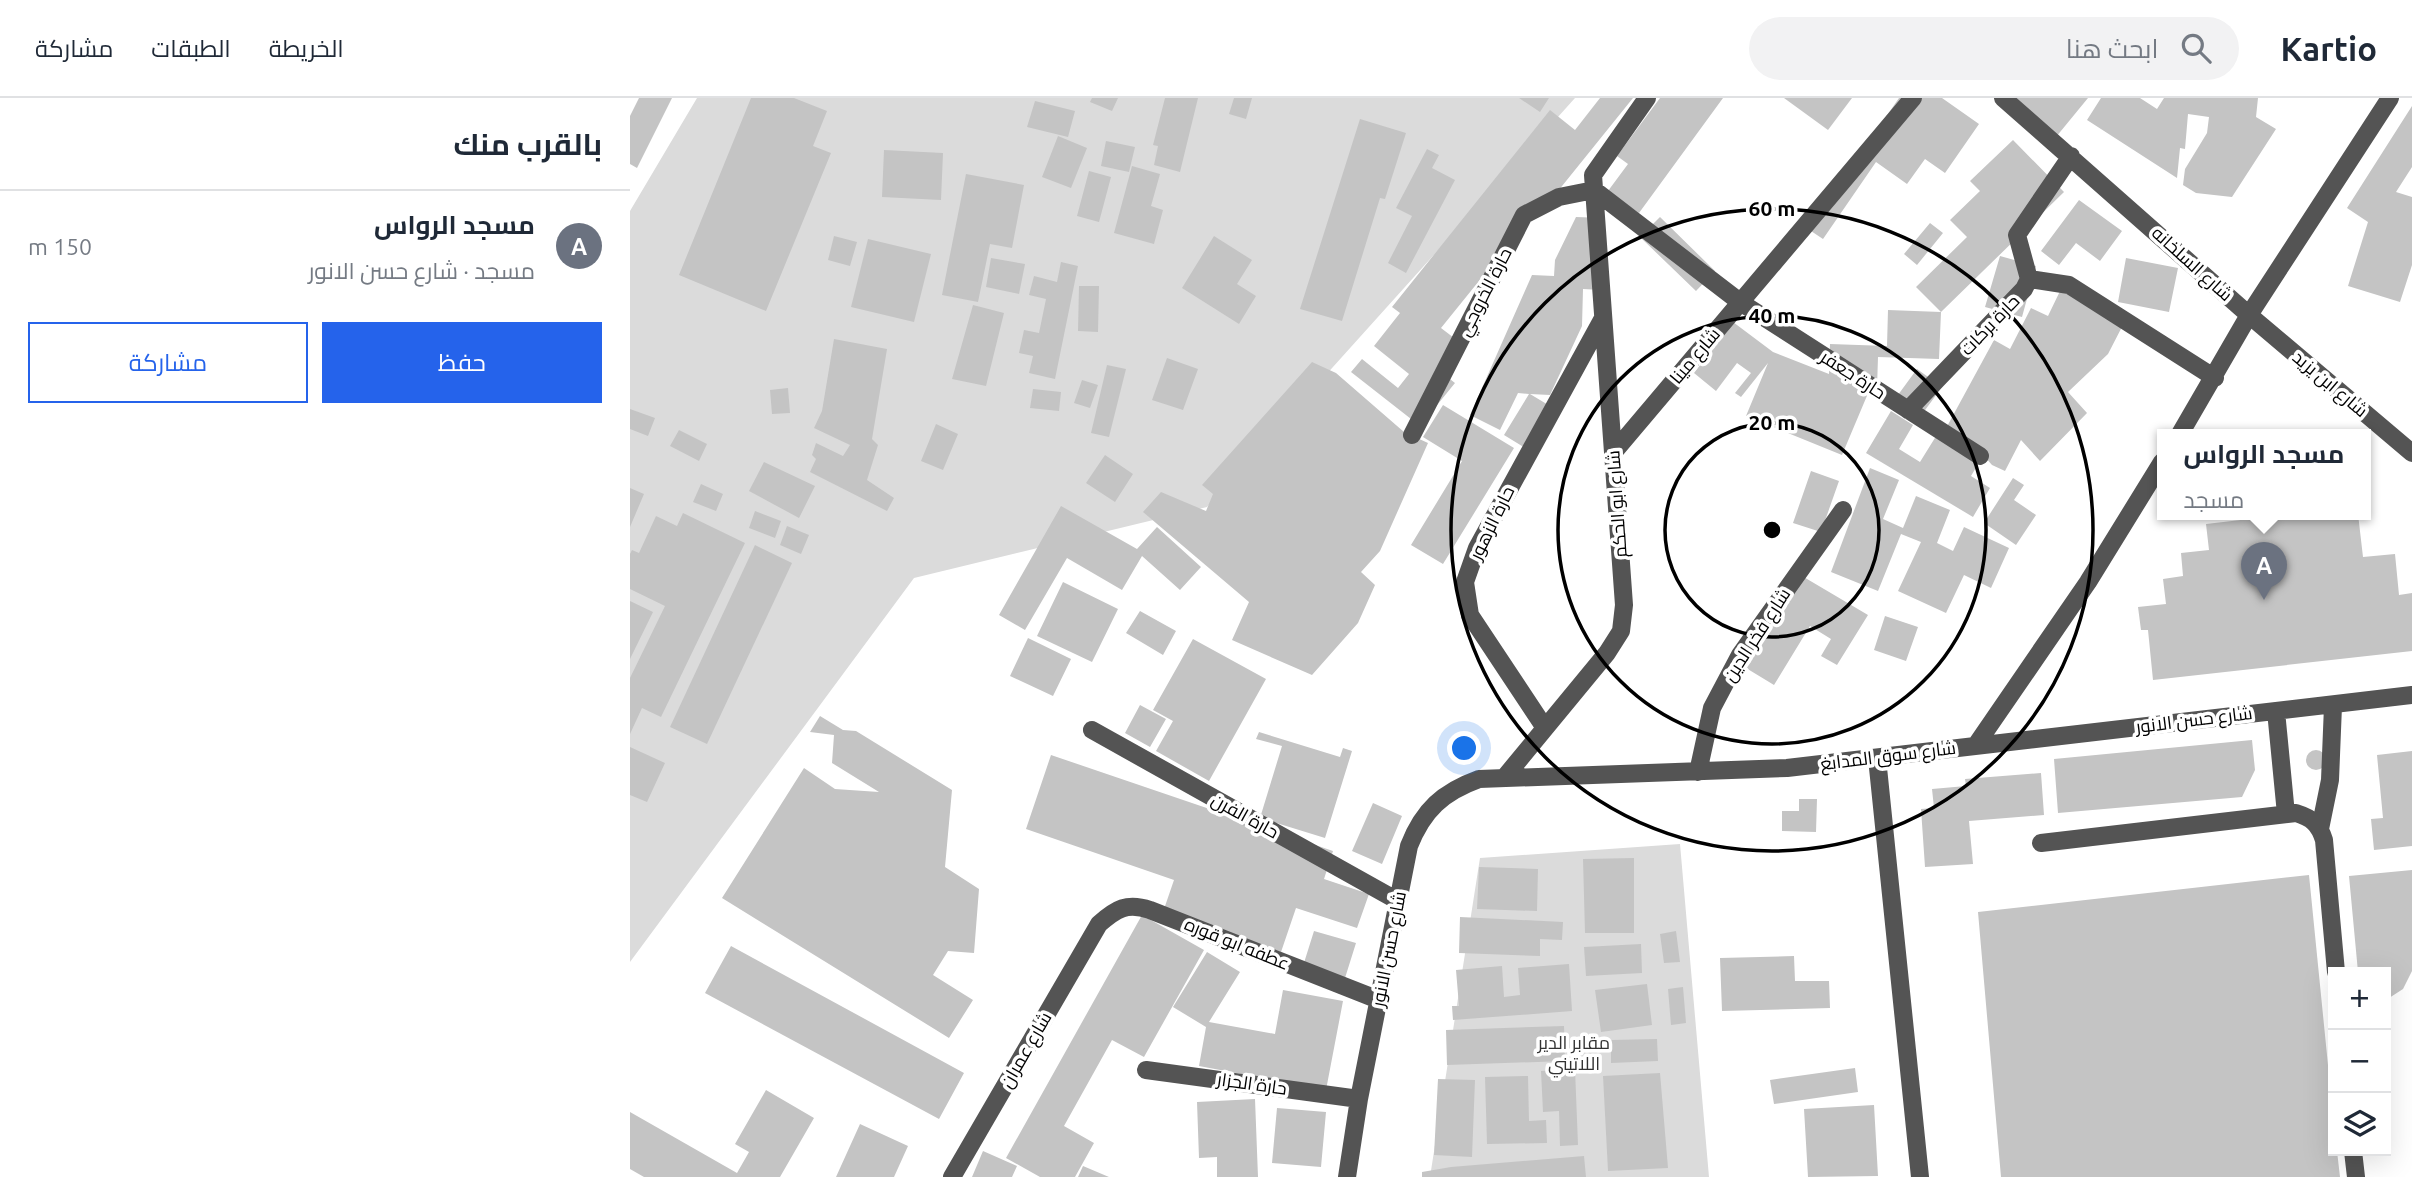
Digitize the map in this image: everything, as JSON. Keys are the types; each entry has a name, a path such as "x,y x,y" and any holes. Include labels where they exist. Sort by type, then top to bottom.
{"street":[{"path":"1594,190 1593,175 1601,161 1647,98"},
{"name":"شارع مينا","path":"1613,453 1913,98"},
{"name":"شارع السلخانه","path":"2003,98 2249,315 2390,98"},
{"name":"حارة بركات","path":"1908,410 2024,289 2029,279 2017,235 2071,156"},
{"name":"حارة جعفر","path":"1594,190 1741,302 1980,456"},
{"name":"شارع ابو الحكم","path":"1504,778 1607,653 1621,631 1624,605 1594,190"},
{"name":"حارة الخروجي","path":"1412,435 1524,215 1559,197 1594,190"},
{"path":"2029,279 2069,285 2215,378"},
{"path":"2183,429 2249,315"},
{"name":"شارع ابن يزيد","path":"2249,315 2412,453"},
{"name":"حارة الزهور","path":"1545,728 1470,615 1465,582 1490,524 1603,318"},
{"name":"شارع سوق المدابغ","path":"1504,778 1787,768 1976,745 2088,582 2157,470"},
{"name":"شارع فخر الدين","path":"1698,772 1712,708 1741,654 1843,510"},
{"name":"شارع حسن الانور","path":"1976,745 2412,695"},
{"path":"2333,706 2330,780 2320,829 2335,967"},
{"path":"2276,711 2286,814"},
{"name":"حارة الفرن","path":"1092,730 1398,901"},
{"path":"1877,758 1920,1177"},
{"name":"شارع حسن الانور","path":"1347,1177 1359,1099 1409,846 1418,822 1434,803 1455,788 1479,779 1504,778"},
{"path":"2041,843 2286,814 2306,816 2320,829"},
{"name":"عطفه ابو قوره","path":"1099,924 1116,909 1134,904 1379,1000"},
{"name":"شارع عمران","path":"952,1177 1099,924"},
{"name":"حارة الجزار","path":"1146,1070 1359,1099"},
{"path":"2354,1156 2356,1177"}],"green space":[{"path":"697,98 1575,98 1207,507 914,578 630,962 630,211"},
{"name":"مقابر الدير اللاتيني","path":"1680,844 1709,1177 1430,1177 1480,858"}],"building":[{"path":"639,98 672,98 637,168 630,164 630,116"},
{"path":"751,98 794,98 827,111 813,146 831,153 766,311 679,275"},
{"path":"1092,98 1118,98 1112,111 1090,102"},
{"path":"1165,98 1198,98 1180,172 1154,165 1158,146 1153,145"},
{"path":"1234,98 1252,98 1246,119 1229,114"},
{"path":"1519,98 1549,98 1540,112"},
{"path":"1600,98 1633,98 1554,196 1550,193 1441,328 1458,341 1437,369 1455,383 1420,426 1351,372 1362,359 1398,388 1409,374 1374,346 1400,313 1392,307 1550,110 1575,130"},
{"path":"1660,98 1723,98 1639,213 1608,191 1628,164 1617,156"},
{"path":"1784,98 1852,98 1828,130"},
{"path":"1899,98 1942,98 1979,124 1945,173 1925,159 1907,184 1876,162 1823,239 1808,229"},
{"path":"2009,98 2088,98 2056,137"},
{"path":"2101,98 2140,98 2157,109 2164,98 2258,98 2256,117 2276,129 2232,197 2196,193 2183,185 2185,169 2207,133 2209,117 2188,114 2185,149 2180,148 2177,178 2087,120"},
{"path":"1035,101 1075,111 1068,137 1027,127"},
{"path":"2412,106 2412,167 2396,192 2412,197 2412,265 2400,302 2348,286 2368,222 2347,208"},
{"path":"1360,119 1406,133 1385,199 1380,198 1342,321 1300,309"},
{"path":"1058,136 1087,148 1071,188 1042,177"},
{"path":"2013,140 2064,192 1941,312 1916,287 1967,237 1950,220 1980,191 1970,181"},
{"path":"1106,141 1135,147 1129,172 1101,166"},
{"path":"1427,149 1439,155 1432,168 1455,180 1406,273 1388,263 1412,216 1396,208"},
{"path":"884,150 943,153 941,200 882,197"},
{"path":"1132,166 1160,174 1151,206 1163,210 1154,244 1114,233"},
{"path":"1089,171 1111,177 1099,222 1077,216"},
{"path":"966,174 1024,185 1012,248 990,244 978,302 942,295"},
{"path":"2079,200 2122,231 2100,261 2076,243 2059,265 2041,251"},
{"path":"1576,217 1604,218 1601,290 1583,289 1582,326 1550,395 1530,394 1555,409 1530,451 1504,435 1529,394 1518,393 1500,430 1470,415 1532,275 1554,276 1555,260"},
{"path":"1660,217 1715,271 1696,291 1640,237"},
{"path":"1930,223 1943,233 1917,265 1904,254"},
{"path":"834,236 857,242 850,266 828,260"},
{"path":"1214,236 1252,260 1237,284 1256,296 1239,324 1182,288"},
{"path":"868,239 931,254 914,322 851,307"},
{"path":"2000,256 2036,266 2022,317 1985,307"},
{"path":"991,258 1025,264 1019,294 986,287"},
{"path":"2126,258 2178,268 2169,312 2118,302"},
{"path":"1061,262 1078,266 1055,379 1029,373 1033,356 1019,353 1024,330 1039,333 1046,299 1029,295 1034,276 1057,282"},
{"path":"1079,286 1099,286 1098,332 1078,331"},
{"path":"2061,289 2125,321 2108,354 2068,392 2087,413 2040,461 2021,440 2005,471 1992,465 1978,449 1944,432 1994,340 2010,349 2031,308 2048,316"},
{"path":"973,305 1004,313 986,386 952,379"},
{"path":"1888,310 1941,312 1939,359 1878,357 1877,388 1869,391 1842,455 1746,416 1768,363 1741,397 1735,393 1751,373 1737,363 1716,391 1694,373 1733,322 1773,352 1829,374 1830,344 1887,346"},
{"path":"834,339 887,349 872,439 878,445 867,480 894,498 887,511 810,472 816,459 812,455 816,443 843,456 850,445 814,428 822,411"},
{"path":"1167,358 1198,369 1183,410 1152,400"},
{"path":"1312,362 1336,373 1404,432 1428,443 1380,551 1361,572 1375,585 1358,623 1312,675 1232,640 1249,602 1143,512 1161,492 1206,511 1213,494 1202,485"},
{"path":"1107,365 1126,369 1109,437 1091,433"},
{"path":"1917,369 1942,387 1920,417 1895,399"},
{"path":"1082,380 1098,385 1090,408 1074,403"},
{"path":"788,388 790,413 772,414 770,390"},
{"path":"1033,389 1061,392 1059,411 1030,408"},
{"path":"1443,405 1514,448 1443,564 1411,545 1462,461 1423,437"},
{"path":"630,409 655,418 648,436 630,429"},
{"path":"1891,411 1913,425 1899,449 1920,462 1938,433 1981,459 1971,476 1990,488 1973,517 1866,453"},
{"path":"936,424 958,434 943,470 921,461"},
{"path":"679,430 707,444 699,461 670,446"},
{"path":"1105,455 1133,474 1115,502 1086,483"},
{"path":"764,462 815,486 799,518 749,491"},
{"path":"1870,468 1899,480 1883,519 1903,528 1916,496 1950,510 1937,543 1953,551 1964,527 2009,548 1991,588 1964,575 1946,613 1898,591 1921,542 1901,534 1878,591 1831,572"},
{"path":"1811,471 1839,481 1821,532 1793,523"},
{"path":"2013,478 2024,485 2014,500 2036,515 2016,545 1984,523"},
{"path":"701,484 723,494 716,511 693,502"},
{"path":"630,488 644,494 630,527"},
{"path":"1061,506 1137,549 1157,527 1201,567 1180,590 1142,556 1122,590 1067,558 1025,630 999,615"},
{"path":"755,511 781,521 775,538 749,528"},
{"path":"683,513 745,543 661,717 642,708 630,734 630,678 665,606 630,589 630,554 632,550 639,553 656,516 677,526"},
{"path":"2240,520 2359,520 2363,557 2395,554 2399,595 2412,593 2412,651 2153,680 2148,630 2141,630 2138,607 2166,604 2163,579 2183,576 2181,553 2209,550 2206,524"},
{"path":"787,526 809,535 801,554 780,545"},
{"path":"755,545 792,563 707,744 670,727"},
{"path":"1802,576 1868,615 1837,665 1821,656 1831,639 1810,626 1774,685 1746,668"},
{"path":"1063,582 1118,609 1092,662 1037,636"},
{"path":"630,601 653,612 630,659"},
{"path":"1140,611 1176,631 1163,655 1126,633"},
{"path":"1885,616 1918,627 1906,661 1874,650"},
{"path":"1028,638 1071,659 1053,696 1010,676"},
{"path":"1193,639 1266,679 1209,781 1156,751 1173,721 1153,710"},
{"path":"1140,705 1166,719 1150,747 1125,733"},
{"path":"820,716 843,730 856,731 952,790 945,867 979,889 974,953 948,951 933,975 973,1000 949,1038 722,898 804,768 835,789 879,792 832,763 834,735 810,732"},
{"path":"1259,732 1340,757 1343,748 1352,751 1325,838 1260,818 1282,746 1256,739"},
{"path":"2252,740 2255,770 2242,797 2058,813 2054,759"},
{"path":"630,747 665,763 647,802 630,795"},
{"path":"2312,750 2320,750 2326,760 2320,770 2312,770 2306,764 2306,756"},
{"path":"2412,751 2412,846 2374,850 2371,819 2383,818 2377,755"},
{"path":"1051,755 1333,851 1324,879 1369,894 1357,928 1296,908 1281,952 1163,912 1174,880 1026,829"},
{"path":"2041,773 2044,815 1969,821 1973,864 1925,867 1921,809 1934,808 1932,789 1966,786 1965,779"},
{"path":"1799,799 1817,799 1816,832 1782,831 1782,811 1799,811"},
{"path":"1373,803 1402,816 1382,864 1352,851"},
{"path":"1634,858 1634,933 1585,933 1583,859"},
{"path":"1479,867 1538,869 1537,911 1477,909"},
{"path":"2412,870 2412,971 2403,989 2391,997 2391,967 2358,967 2349,876"},
{"path":"2309,875 2328,1065 2328,1156 2338,1156 2340,1177 2001,1177 1978,912"},
{"path":"1142,915 1204,950 1144,1057 1112,1040 1064,1126 1094,1143 1075,1177 1040,1177 1006,1158"},
{"path":"1460,917 1563,922 1562,940 1540,939 1540,956 1459,953"},
{"path":"1314,931 1356,943 1345,978 1303,966"},
{"path":"1676,931 1680,962 1664,963 1660,934"},
{"path":"1641,944 1642,973 1586,976 1584,947"},
{"path":"731,946 964,1073 939,1119 705,993"},
{"path":"1207,952 1240,972 1209,1022 1275,1034 1283,990 1343,1001 1326,1090 1199,1066 1206,1027 1173,1007"},
{"path":"1794,956 1795,981 1829,981 1830,1008 1722,1011 1720,958"},
{"path":"1569,964 1572,1011 1453,1020 1452,1006 1459,1006 1456,970 1502,966 1504,997 1520,995 1518,968"},
{"path":"1647,984 1652,1025 1601,1032 1595,990"},
{"path":"1683,987 1686,1023 1671,1025 1668,989"},
{"path":"1564,1026 1565,1061 1447,1065 1446,1030"},
{"path":"1657,1039 1658,1061 1611,1063 1611,1040"},
{"path":"1855,1068 1858,1092 1774,1104 1770,1080"},
{"path":"1575,1069 1578,1145 1560,1146 1559,1111 1543,1112 1541,1071"},
{"path":"1660,1073 1668,1168 1608,1171 1603,1076"},
{"path":"1528,1076 1529,1121 1546,1120 1547,1143 1487,1144 1485,1077"},
{"path":"1438,1079 1475,1080 1472,1157 1434,1155"},
{"path":"766,1090 814,1118 780,1177 644,1177 630,1169 630,1112 737,1173 749,1152 735,1144"},
{"path":"1255,1099 1258,1177 1217,1177 1217,1157 1199,1158 1197,1102"},
{"path":"1874,1105 1878,1176 1808,1177 1804,1109"},
{"path":"1277,1108 1326,1112 1321,1167 1272,1163"},
{"path":"860,1124 908,1146 894,1177 836,1177"},
{"path":"983,1151 1017,1166 1012,1177 972,1177"},
{"path":"1584,1156 1586,1177 1422,1177 1422,1172 1451,1167"},
{"path":"1083,1166 1109,1177 1078,1177"}],"place":[{"name":"مسجد الرواس","path":"2264,600"}]}
